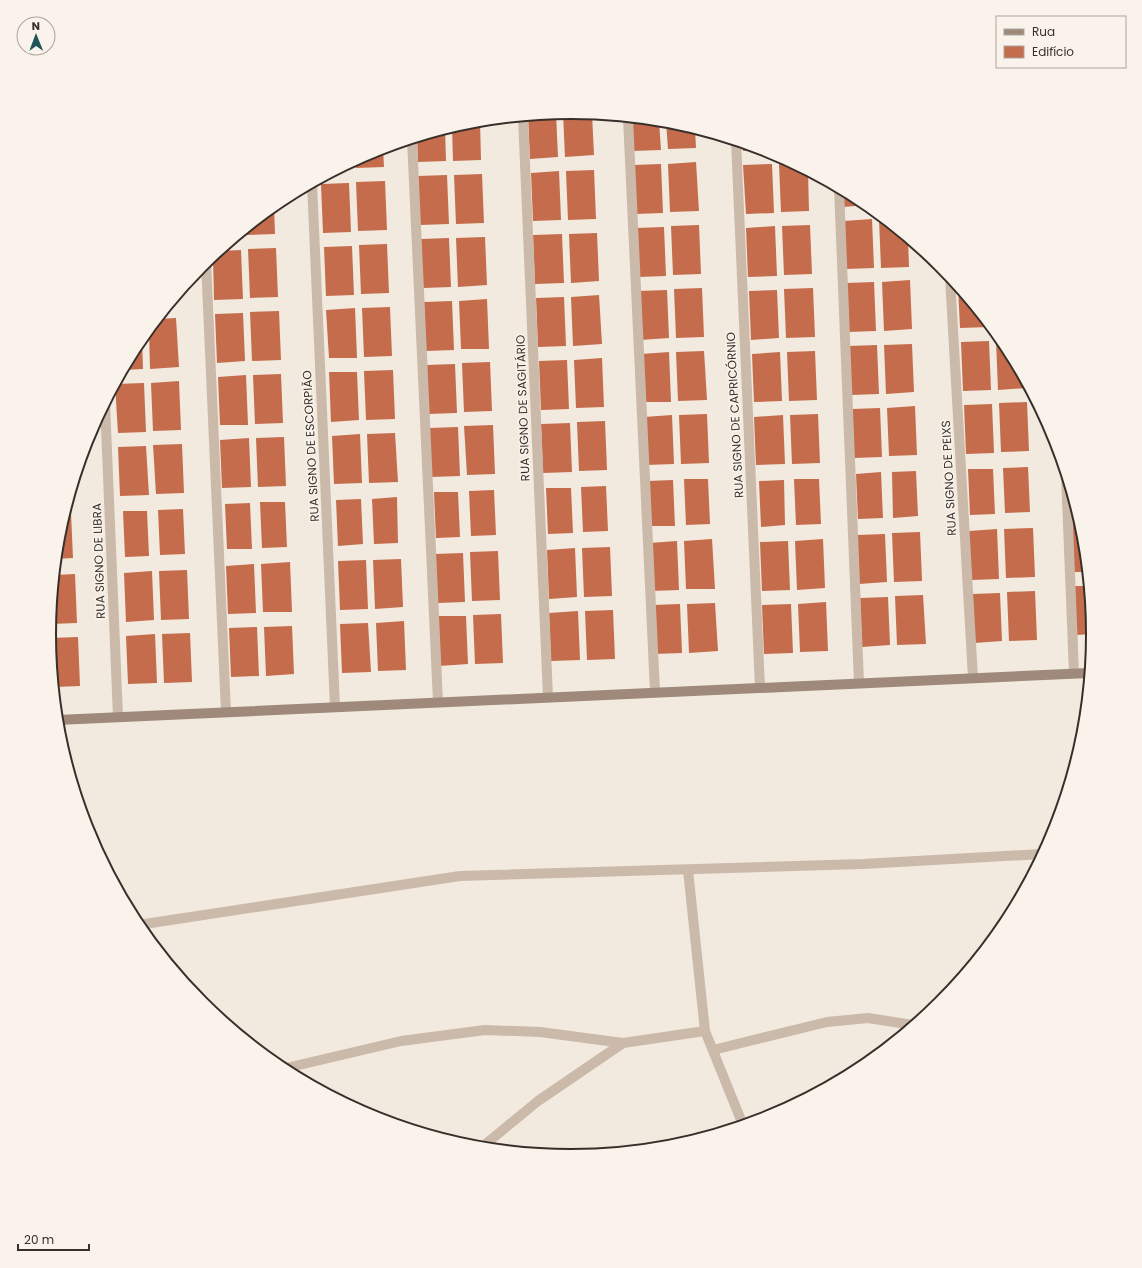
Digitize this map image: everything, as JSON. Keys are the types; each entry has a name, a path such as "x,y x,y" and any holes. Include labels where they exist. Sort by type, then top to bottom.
{"street":[{"name":"RUA SIGNO DE SAGITÁRIO","path":"523,121 548,697"},
{"path":"628,122 656,692"},
{"path":"412,144 438,702"},
{"name":"RUA SIGNO DE CAPRICÓRNIO","path":"736,146 760,688"},
{"name":"RUA SIGNO DE ESCORPIÃO","path":"312,189 335,707"},
{"path":"839,195 859,683"},
{"path":"206,271 226,712"},
{"name":"RUA SIGNO DE PEIXS","path":"951,286 973,678"},
{"name":"RUA SIGNO DE LIBRA","path":"105,414 118,717"},
{"path":"1067,497 1074,673"},
{"path":"63,720 1085,673"},
{"path":"146,924 460,876 863,864 1036,854"},
{"path":"688,870 705,1031 741,1120"},
{"path":"713,1050 826,1022 868,1018 907,1024"},
{"path":"292,1067 401,1041 485,1030 540,1032 623,1043 705,1031"},
{"path":"488,1142 538,1102 623,1043"}],"building":[{"path":"556,119 558,157 530,159 528,121"},
{"path":"563,119 592,120 594,155 565,157"},
{"path":"631,122 659,127 661,150 632,151"},
{"path":"480,127 481,160 453,161 452,134"},
{"path":"667,128 695,135 696,148 668,149"},
{"path":"445,135 446,161 418,162 417,143"},
{"path":"383,154 384,167 356,168 356,166"},
{"path":"696,162 699,211 670,212 668,164"},
{"path":"661,164 663,213 635,214 633,165"},
{"path":"772,164 774,213 746,214 743,165"},
{"path":"779,164 808,177 809,211 781,212"},
{"path":"594,170 596,219 568,220 566,171"},
{"path":"559,171 561,220 533,221 531,173"},
{"path":"482,174 484,223 456,224 454,175"},
{"path":"447,175 449,224 420,225 418,176"},
{"path":"385,181 387,230 358,231 356,182"},
{"path":"349,183 351,232 323,233 321,184"},
{"path":"842,197 857,206 843,207"},
{"path":"274,213 275,234 247,235 257,225"},
{"path":"872,219 874,268 846,269 844,221"},
{"path":"879,221 908,245 909,267 881,268"},
{"path":"699,225 701,274 673,275 671,226"},
{"path":"810,225 812,274 784,275 782,226"},
{"path":"775,226 777,276 748,277 746,228"},
{"path":"664,227 666,276 638,277 636,228"},
{"path":"597,233 599,281 571,283 569,234"},
{"path":"562,234 564,283 535,284 533,235"},
{"path":"485,237 487,285 458,287 456,238"},
{"path":"449,238 451,287 423,288 421,239"},
{"path":"387,244 389,293 361,294 359,245"},
{"path":"352,246 354,295 326,296 324,247"},
{"path":"276,248 278,297 250,298 248,249"},
{"path":"241,250 243,299 214,300 213,264 227,251"},
{"path":"910,280 912,329 884,331 882,282"},
{"path":"874,282 876,331 848,332 846,283"},
{"path":"702,288 704,337 676,338 674,289"},
{"path":"813,288 815,337 786,338 784,289"},
{"path":"667,290 669,338 640,340 638,291"},
{"path":"777,290 779,338 751,340 749,291"},
{"path":"958,294 985,327 960,328"},
{"path":"599,295 602,344 573,346 571,297"},
{"path":"564,297 566,346 538,347 536,298"},
{"path":"487,299 489,349 461,349 459,301"},
{"path":"452,301 454,350 426,351 424,302"},
{"path":"390,307 392,356 364,357 362,308"},
{"path":"355,308 357,358 329,358 326,310"},
{"path":"279,311 281,360 252,361 250,312"},
{"path":"243,313 245,361 217,363 215,314"},
{"path":"176,318 179,367 150,369 149,339 163,319"},
{"path":"989,341 991,390 963,391 961,342"},
{"path":"912,344 914,392 886,394 884,345"},
{"path":"996,344 1023,388 998,390"},
{"path":"877,345 879,394 851,395 849,346"},
{"path":"142,349 143,369 129,370"},
{"path":"704,351 707,400 678,401 676,352"},
{"path":"815,351 817,400 789,401 787,352"},
{"path":"669,352 671,402 643,402 641,354"},
{"path":"780,352 782,401 754,402 752,354"},
{"path":"602,358 604,407 576,408 574,360"},
{"path":"567,360 569,409 541,410 539,361"},
{"path":"490,362 492,411 464,412 462,363"},
{"path":"455,364 457,413 428,414 426,365"},
{"path":"393,370 395,419 366,420 364,371"},
{"path":"329,372 357,372 359,420 331,422"},
{"path":"281,374 283,423 255,424 253,375"},
{"path":"246,375 248,425 220,425 218,377"},
{"path":"179,381 181,430 153,431 151,383"},
{"path":"144,383 146,432 118,433 116,394 121,384"},
{"path":"1027,402 1029,451 1001,452 999,403"},
{"path":"992,404 994,453 966,454 964,405"},
{"path":"915,406 917,455 889,456 887,408"},
{"path":"880,408 882,457 854,458 852,409"},
{"path":"707,414 709,463 681,464 679,415"},
{"path":"818,414 820,463 792,464 790,415"},
{"path":"672,415 674,464 646,465 644,417"},
{"path":"783,415 785,464 756,465 754,417"},
{"path":"605,421 607,470 579,471 577,422"},
{"path":"570,423 572,472 543,473 541,424"},
{"path":"493,425 495,474 467,475 464,426"},
{"path":"458,427 460,476 431,477 429,428"},
{"path":"395,433 398,482 369,483 367,434"},
{"path":"360,434 362,483 334,484 332,436"},
{"path":"284,437 286,486 258,487 256,438"},
{"path":"249,438 251,487 222,488 220,440"},
{"path":"182,444 184,493 156,494 153,445"},
{"path":"146,446 149,495 120,496 118,447"},
{"path":"1028,467 1030,512 1005,513 1003,468"},
{"path":"968,469 993,469 995,514 970,515"},
{"path":"916,471 918,516 893,518 892,472"},
{"path":"881,472 883,518 858,519 856,474"},
{"path":"684,479 708,479 710,524 686,525"},
{"path":"794,479 819,479 821,524 796,525"},
{"path":"673,480 675,526 650,526 648,481"},
{"path":"784,480 785,525 761,527 759,481"},
{"path":"606,486 608,531 583,532 581,487"},
{"path":"546,488 571,488 573,533 548,534"},
{"path":"494,490 496,535 471,536 469,491"},
{"path":"434,492 458,492 460,537 436,538"},
{"path":"397,497 398,543 374,544 372,499"},
{"path":"361,499 363,544 338,546 336,500"},
{"path":"260,502 285,502 287,547 262,548"},
{"path":"250,503 252,549 227,549 225,504"},
{"path":"183,509 185,554 160,555 158,510"},
{"path":"123,511 147,511 149,556 125,557"},
{"path":"71,513 73,558 62,559"},
{"path":"1071,523 1073,523 1076,534 1082,572 1073,572"},
{"path":"1033,528 1035,577 1006,578 1004,529"},
{"path":"997,529 999,579 971,580 969,531"},
{"path":"920,532 922,581 894,582 892,533"},
{"path":"885,534 887,582 859,584 857,535"},
{"path":"712,539 715,589 686,589 684,541"},
{"path":"823,539 825,588 797,590 795,541"},
{"path":"677,541 679,590 651,591 649,543"},
{"path":"788,541 790,590 762,591 760,542"},
{"path":"610,547 612,596 584,597 582,548"},
{"path":"575,548 577,597 549,599 547,550"},
{"path":"498,551 500,600 472,601 470,552"},
{"path":"463,553 465,602 437,603 435,554"},
{"path":"401,559 403,607 375,609 373,560"},
{"path":"366,560 368,609 340,610 338,561"},
{"path":"290,562 292,612 263,612 261,564"},
{"path":"254,564 256,613 228,614 226,566"},
{"path":"187,570 189,619 161,620 159,571"},
{"path":"152,571 154,620 126,622 124,573"},
{"path":"75,574 77,623 56,624 59,575"},
{"path":"1074,586 1084,586 1086,634 1076,635"},
{"path":"1035,591 1037,640 1009,641 1007,592"},
{"path":"1000,593 1002,641 974,643 972,594"},
{"path":"923,595 926,644 897,645 895,596"},
{"path":"888,597 890,645 862,647 860,598"},
{"path":"826,602 828,651 800,652 798,604"},
{"path":"715,603 718,651 689,653 687,604"},
{"path":"680,604 682,653 654,654 652,605"},
{"path":"791,604 793,653 764,654 762,605"},
{"path":"613,610 615,659 587,660 585,611"},
{"path":"578,611 580,660 551,661 549,613"},
{"path":"501,614 503,663 475,664 473,615"},
{"path":"437,616 466,616 468,664 439,666"},
{"path":"404,621 406,670 378,671 376,623"},
{"path":"368,623 371,672 342,673 340,624"},
{"path":"292,626 294,674 266,676 264,627"},
{"path":"257,627 259,676 231,677 229,628"},
{"path":"190,633 192,682 164,683 162,634"},
{"path":"155,634 157,683 128,684 126,636"},
{"path":"78,637 80,686 59,687 56,638"}]}
